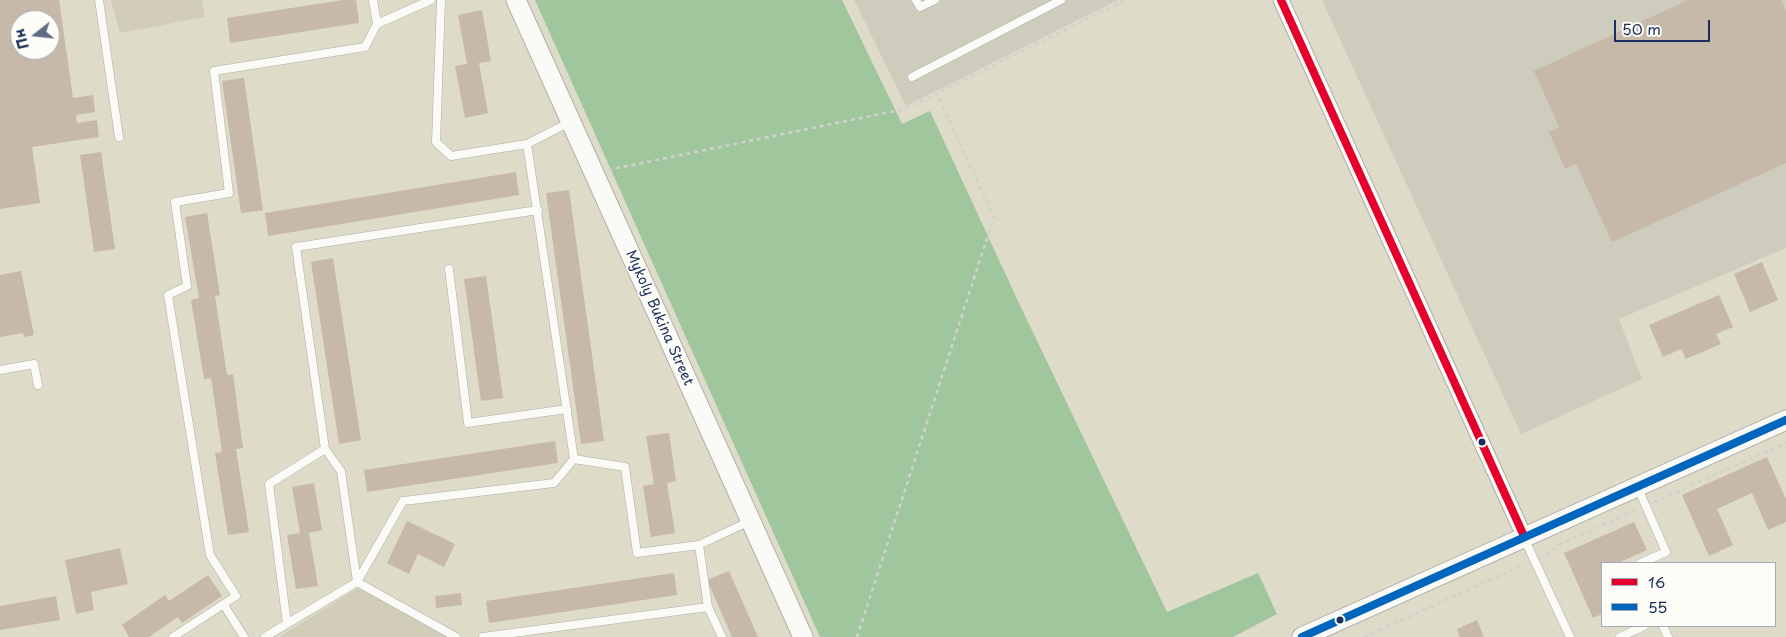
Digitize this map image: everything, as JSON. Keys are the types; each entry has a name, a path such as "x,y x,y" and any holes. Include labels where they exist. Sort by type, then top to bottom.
{"street":[{"name":"Mykoly Bukina Street","path":"516,0 803,637"},
{"path":"1281,0 1524,536"},
{"path":"1302,637 1524,536 1784,422"}],"lane":[{"path":"99,0 119,137"},
{"path":"173,637 236,596 210,556 168,295 187,286 175,202 229,193 214,71 365,48 377,24 373,0"},
{"path":"377,24 432,0"},
{"path":"441,0 436,142 451,156 528,144 571,122"},
{"path":"916,0 920,7 934,0"},
{"path":"912,77 1061,0"},
{"path":"265,637 357,582 403,501 554,482 574,459 528,144"},
{"path":"357,582 341,471 325,449 296,247 538,210"},
{"path":"449,269 468,423 567,409"},
{"path":"0,370 34,364 38,385"},
{"path":"287,624 269,484 325,449"},
{"path":"574,459 625,468 637,553 699,545 750,521"},
{"path":"1637,486 1666,552 1642,562"},
{"path":"1524,536 1570,637"},
{"path":"699,545 708,607 722,637"},
{"path":"357,582 456,637"},
{"path":"224,605 244,637"},
{"path":"483,637 708,607"},
{"path":"1620,637 1642,627"}],"path":[{"path":"594,173 905,110 1125,0"},
{"path":"857,637 994,217 937,94"},
{"path":"1650,503 1786,443"},
{"path":"1546,555 1559,544 1641,507"},
{"path":"1364,637 1527,564"}],"shaded area":[{"path":"111,0 202,0 205,17 120,33"},
{"path":"854,0 1118,0 906,106"},
{"path":"1322,0 1786,0 1786,248 1619,319 1642,379 1521,434"},
{"path":"361,586 450,637 279,637"}],"green space":[{"path":"535,0 842,0 902,124 930,111 1017,299 1167,612 1258,573 1277,614 1233,637 820,637"}],"building":[{"path":"0,0 59,0 73,98 93,95 95,112 76,115 77,123 97,120 99,137 32,147 40,203 0,209"},
{"path":"343,0 356,0 359,23 230,43 227,18"},
{"path":"1688,0 1781,0 1786,11 1786,163 1612,242 1576,164 1565,169 1549,132 1559,127 1534,71"},
{"path":"482,10 491,61 479,63 488,113 465,118 455,66 467,64 458,15"},
{"path":"244,78 263,210 241,213 222,81"},
{"path":"101,152 115,249 94,252 80,155"},
{"path":"516,172 519,195 268,236 265,213"},
{"path":"569,190 604,441 581,444 546,193"},
{"path":"207,213 220,295 215,296 227,375 233,374 243,448 236,449 249,532 228,535 215,453 222,452 211,378 204,379 191,300 199,298 185,217"},
{"path":"333,258 361,440 339,444 311,262"},
{"path":"1762,262 1778,300 1750,312 1734,274"},
{"path":"21,271 34,335 24,337 23,333 0,337 0,275"},
{"path":"486,276 503,398 481,401 464,279"},
{"path":"1719,295 1733,327 1716,334 1721,344 1686,359 1681,349 1663,357 1649,325"},
{"path":"669,433 676,481 667,483 675,533 651,537 643,486 654,484 646,436"},
{"path":"555,441 558,463 367,492 364,470"},
{"path":"1767,457 1786,499 1786,522 1768,530 1752,493 1717,509 1733,545 1709,556 1682,495"},
{"path":"314,483 322,530 309,533 318,586 296,589 287,535 300,533 292,487"},
{"path":"407,521 455,544 444,567 418,554 409,574 387,563"},
{"path":"1634,522 1647,550 1620,562 1601,562 1601,614 1593,618 1564,553"},
{"path":"120,548 128,584 91,592 94,610 76,614 65,560"},
{"path":"729,571 758,637 732,637 707,580"},
{"path":"674,573 677,595 489,623 486,601"},
{"path":"208,575 222,596 182,623 178,617 149,637 129,637 122,625 165,595 169,601"},
{"path":"461,593 462,605 436,608 435,596"},
{"path":"56,596 60,620 0,630 0,606"},
{"path":"1477,620 1484,637 1460,637 1457,629"}],"transit line":[{"name":"16","path":"1281,0 1524,536"},
{"name":"55","path":"1302,637 1786,420"}]}
